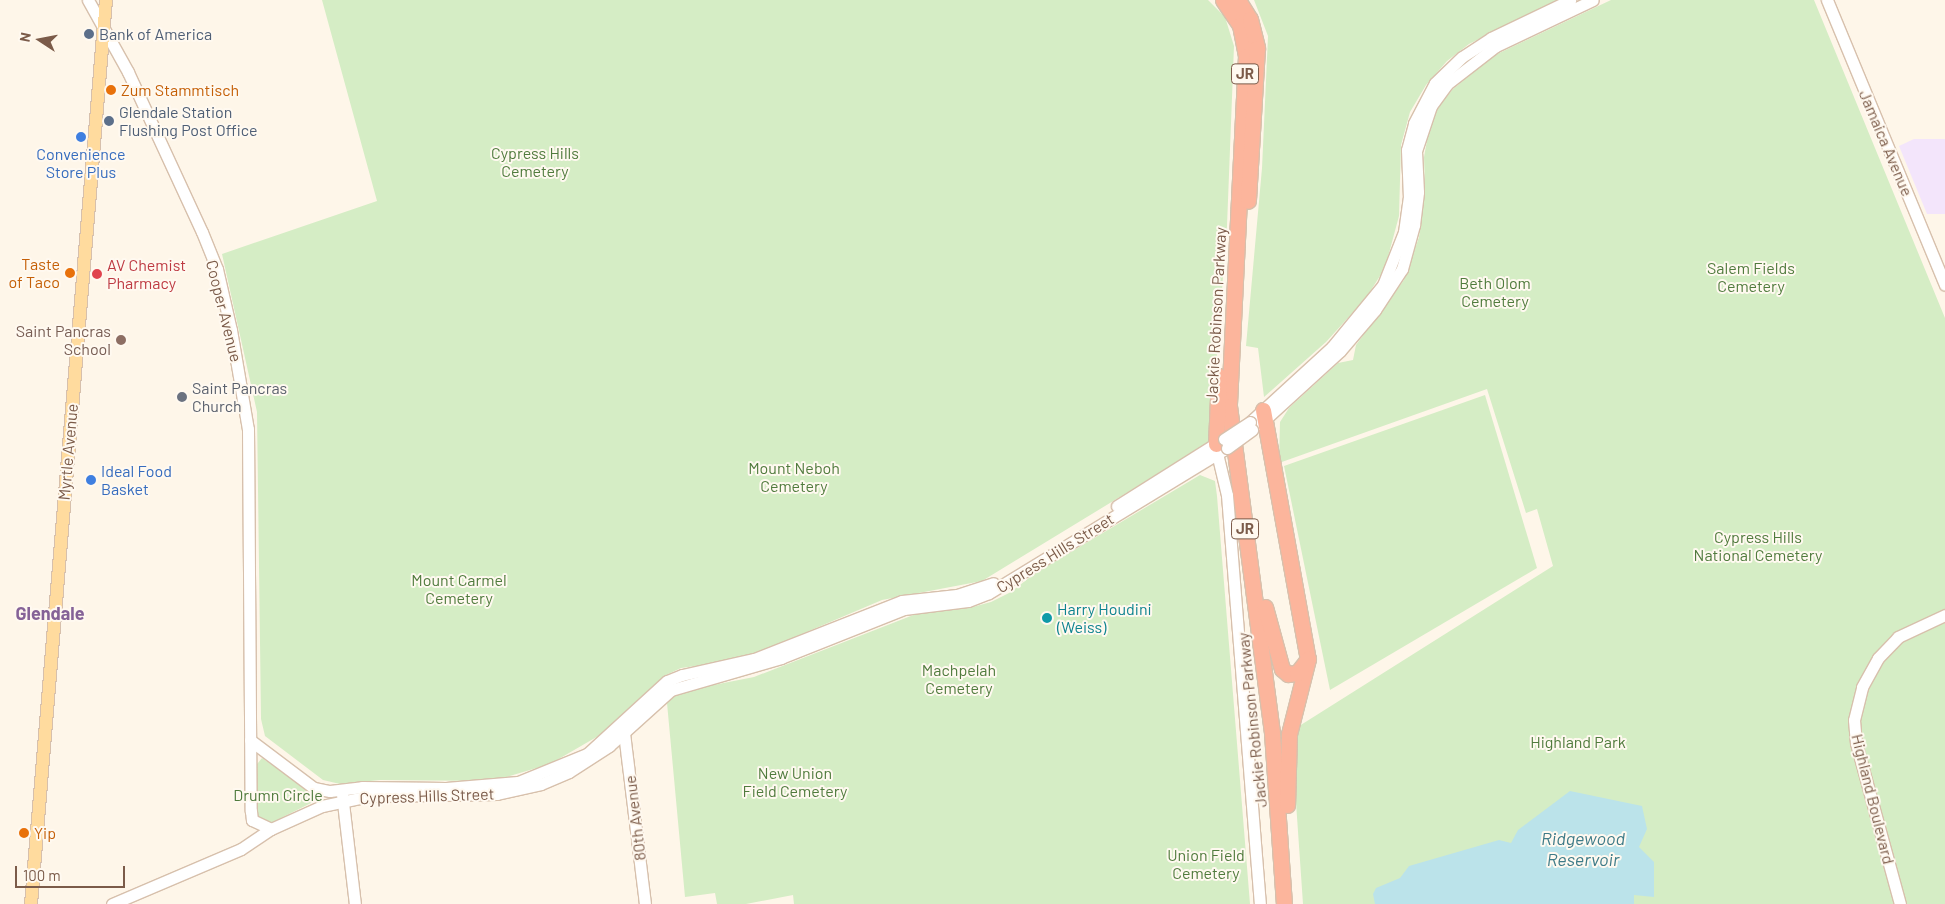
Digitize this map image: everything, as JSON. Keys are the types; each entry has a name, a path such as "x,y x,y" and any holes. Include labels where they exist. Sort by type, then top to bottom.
{"highway":[{"name":"Jackie Robinson Parkway","path":"1223,0 1237,18 1246,47 1229,406 1272,733 1284,904"},
{"name":"Jackie Robinson Parkway","path":"1238,0 1252,26 1257,56 1238,401 1265,607 1287,809 1293,904"},
{"path":"1221,447 1230,224 1240,154"},
{"path":"1264,415 1272,473 1308,659 1289,734 1287,809"},
{"path":"1265,607 1282,669 1294,674 1308,659"}],"main road":[{"name":"Myrtle Avenue","path":"31,904 106,0"}],"street":[{"name":"Cooper Avenue","path":"88,0 128,72 202,232 217,269 231,330 248,429 252,820 270,829"},
{"name":"Cypress Hills Street","path":"1264,415 1332,347 1383,286 1404,232 1409,198 1407,150 1414,123 1435,83 1462,57 1491,38 1570,0"},
{"name":"Cypress Hills Street","path":"342,796 497,794 541,784 569,772 624,733 671,690 781,658 904,609 968,601 1006,582 1031,563 1221,447 1251,426 1340,351 1375,310 1402,269 1414,225 1418,142 1431,106 1447,84 1496,46 1593,0"},
{"name":"Jamaica Avenue","path":"1827,0 1945,285"},
{"path":"1221,447 1227,495 1260,904"},
{"name":"Cypress Hills Street","path":"112,904 241,849 270,829 362,787 494,786 539,776 587,754 656,690 682,675 754,659 902,601 957,594 1006,582"},
{"name":"Highland Boulevard","path":"1900,904 1856,743 1854,720 1862,687 1878,658 1898,638 1945,615"},
{"name":"80th Avenue","path":"624,733 645,904"},
{"path":"250,740 314,788 342,796 355,904"},
{"path":"314,788 318,798 314,809"}],"shaded area":[{"path":"1914,139 1945,139 1945,214 1927,214 1899,146"}],"green space":[{"name":"Mount Carmel Cemetery","path":"322,0 1208,0 1225,17 1234,46 1227,226 1210,442 982,581 882,600 762,651 718,663 681,668 666,675 600,735 550,764 493,781 380,780 340,784 323,780 265,736 261,719 257,412 222,254 377,201"},
{"path":"1254,0 1557,0 1469,44 1447,61 1426,85 1410,112 1401,145 1399,216 1385,268 1366,298 1326,342 1264,397 1258,348 1246,346 1262,168 1268,36"},
{"path":"1611,0 1814,0 1945,318 1945,904 1303,904 1293,759 1296,728 1553,566 1537,509 1526,513 1487,389 1279,463 1280,422 1289,408 1338,363 1353,360 1356,345 1404,280 1419,237 1425,188 1424,157 1430,124 1439,106 1453,89 1495,55"},
{"path":"1485,395 1537,568 1330,690 1284,466"},
{"path":"1200,475 1215,481 1217,496 1250,904 794,904 793,895 746,904 717,904 715,893 685,897 667,703 673,697 688,690 754,677 916,614 969,608 991,602 1011,592 1034,574"},
{"name":"Drumn Circle","path":"262,758 313,793 313,802 267,825 256,818 253,769"}],"water":[{"name":"Ridgewood Reservoir","path":"1570,791 1642,806 1647,829 1639,847 1654,862 1654,897 1634,895 1634,904 1375,904 1373,894 1376,888 1400,878 1409,866 1499,840 1511,843 1518,830"}],"place":[{"name":"Bank of America","path":"89,34"},
{"name":"Zum Stammtisch","path":"111,90"},
{"name":"Glendale Station Flushing Post Office","path":"109,121"},
{"name":"Convenience Store Plus","path":"81,137"},
{"name":"Taste of Taco","path":"70,273"},
{"name":"AV Chemist Pharmacy","path":"97,274"},
{"name":"Saint Pancras School","path":"121,340"},
{"name":"Saint Pancras Church","path":"182,397"},
{"name":"Ideal Food Basket","path":"91,480"},
{"name":"Harry Houdini (Weiss)","path":"1047,618"},
{"name":"Yip","path":"24,833"}],"district":[{"name":"Glendale","path":"50,613"}],"park label":[{"name":"Cypress Hills Cemetery","path":"535,162"},
{"name":"Salem Fields Cemetery","path":"1751,277"},
{"name":"Beth Olom Cemetery","path":"1495,292"},
{"name":"Mount Neboh Cemetery","path":"794,477"},
{"name":"Cypress Hills National Cemetery","path":"1758,546"},
{"name":"Machpelah Cemetery","path":"959,679"},
{"name":"Highland Park","path":"1578,742"},
{"name":"New Union Field Cemetery","path":"795,782"},
{"name":"Union Field Cemetery","path":"1206,864"}]}
